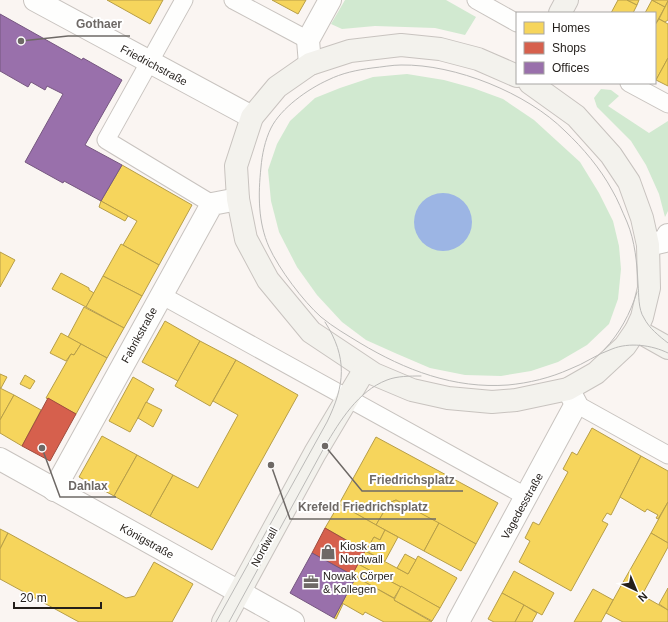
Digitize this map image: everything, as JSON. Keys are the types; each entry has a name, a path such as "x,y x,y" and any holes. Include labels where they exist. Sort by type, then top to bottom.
{"street":[{"name":"Friedrichstraße","path":"35,0 252,117"},
{"path":"310,64 308,40 330,0"},
{"path":"561,12 567,0"},
{"path":"516,76 478,59 440,49 401,45 350,51 310,64 277,87 252,117 236,166 238,199 246,239 268,280 311,332 374,374 412,390 448,398 492,402 572,397 625,346 636,330 642,316 662,241 642,218 628,182 610,155 576,116 531,84"},
{"path":"212,204 238,199"},
{"name":"Fabrikstraße","path":"54,490 212,204"},
{"path":"636,330 668,348"},
{"name":"Nordwall","path":"223,622 347,397 365,368"},
{"name":"Vagedesstraße","path":"458,622 527,497 572,397"},
{"name":"Königstraße","path":"0,459 293,622"}],"lane":[{"path":"184,0 106,140 212,204"},
{"path":"233,0 308,40"},
{"path":"476,0 516,22"},
{"path":"631,84 668,104"},
{"path":"161,295 527,497"},
{"path":"572,397 668,455"}],"green space":[{"path":"345,0 446,0 476,17 465,35 435,28 375,26 342,29 331,24"},
{"path":"407,74 444,80 473,88 503,99 534,120 580,162 599,193 613,221 619,246 621,269 618,299 609,324 587,345 558,362 531,371 501,376 465,375 430,368 366,340 342,322 317,295 297,267 279,232 271,201 268,170 277,144 290,121 315,98 373,77"},
{"path":"601,89 611,90 619,96 608,106 649,133 668,121 668,211 665,217 659,194 646,165 631,141 597,107 594,98"}],"water":[{"path":"443,193 454,195 464,201 470,211 472,222 470,233 464,243 454,249 443,251 432,249 422,243 416,233 414,222 416,211 422,201 432,195"}],"building: Homes":[{"path":"107,0 163,0 150,24"},
{"path":"272,0 306,0 298,14"},
{"path":"618,0 627,0 637,5 634,12 612,12"},
{"path":"627,0 639,0 637,5"},
{"path":"652,0 665,7 656,23 656,12 646,12"},
{"path":"652,0 668,0 668,1 665,7"},
{"path":"668,1 668,20 665,22 659,19"},
{"path":"659,19 668,24 668,58 656,80 656,24"},
{"path":"668,58 668,86 656,80"},
{"path":"122,165 192,205 159,265 123,245 137,221 101,201"},
{"path":"101,201 128,216 125,221 99,207"},
{"path":"121,244 159,265 142,296 103,276"},
{"path":"0,252 15,260 0,287"},
{"path":"61,273 89,288 89,290 94,293 86,307 52,289"},
{"path":"103,276 142,296 124,328 86,307"},
{"path":"84,307 124,328 107,358 68,337"},
{"path":"165,321 200,341 178,381 142,362"},
{"path":"61,333 81,344 74,355 71,354 66,361 50,353"},
{"path":"200,341 236,360 210,406 175,386"},
{"path":"81,344 107,358 76,414 46,398 71,354 74,355"},
{"path":"236,360 298,395 212,550 150,516 173,475 198,488 238,415 213,401"},
{"path":"0,374 7,377 1,388 0,388"},
{"path":"25,375 35,381 30,389 20,384"},
{"path":"133,377 154,389 130,432 109,421"},
{"path":"0,388 14,395 0,420"},
{"path":"14,395 41,410 22,446 0,433 0,420"},
{"path":"146,402 162,410 153,427 138,418"},
{"path":"592,428 641,456 611,515 607,513 602,521 608,524 571,591 519,562 530,541 525,538 533,522 539,525 568,472 563,469 572,452 577,455"},
{"path":"102,436 137,455 114,496 79,477"},
{"path":"376,437 498,503 476,544 396,500 389,503 376,525 339,504"},
{"path":"137,455 173,475 150,516 114,496"},
{"path":"641,456 668,471 668,502 658,519 656,518 658,515 647,509 645,512 620,497"},
{"path":"396,500 439,523 424,551 376,525 389,503"},
{"path":"668,502 668,543 651,533"},
{"path":"339,504 385,530 380,540 374,537 366,551 325,528"},
{"path":"439,523 476,544 461,571 424,551"},
{"path":"0,529 8,533 0,549"},
{"path":"385,530 398,537 385,561 366,551 374,537 380,540"},
{"path":"8,533 126,598 135,596 154,562 193,584 172,622 79,622 0,579 0,549"},
{"path":"651,533 668,543 668,547 642,595 622,584"},
{"path":"365,551 408,574 418,556 457,578 440,608 358,564"},
{"path":"405,554 416,560 408,574 397,568"},
{"path":"358,564 401,587 394,598 352,575"},
{"path":"514,571 554,593 542,615 502,593"},
{"path":"356,577 432,622 384,622 365,612 363,615 342,603"},
{"path":"622,584 668,610 668,622 623,622 606,613"},
{"path":"401,586 440,608 432,621 394,600"},
{"path":"668,588 668,610 659,604"},
{"path":"593,589 613,600 601,622 574,622"},
{"path":"502,593 524,605 515,622 494,622 488,619"},
{"path":"342,603 343,604 336,619 334,618"},
{"path":"524,605 537,613 532,622 515,622"}],"building: Shops":[{"path":"48,398 76,414 50,461 22,446"},
{"path":"325,528 365,551 352,575 312,553"}],"building: Offices":[{"path":"0,14 82,60 83,58 122,80 85,145 122,165 101,201 64,181 63,183 25,162 63,94 47,86 45,90 31,82 28,87 0,71"},
{"path":"312,553 356,577 334,618 290,593"}],"tram line":[{"path":"668,343 651,328 642,314 639,302 634,244 620,206 602,174 591,159 565,131 549,117 511,93 467,75 422,66 401,65 366,69 339,75 312,88 288,106 281,113 271,128 263,153 259,188 261,218 265,238 273,256 299,294 321,317 335,328 377,353 395,362 431,376 449,381 488,385 516,384 547,377 575,367 606,351 619,347 640,345 648,346 668,353"},
{"path":"604,350 624,323 637,292"},
{"path":"216,622 327,422 338,396 341,372 338,348 325,322"},
{"path":"229,622 325,446 351,408 367,391 387,380 399,377 421,376"}],"place":[{"name":"Gothaer","path":"21,41"},
{"name":"Friedrichsplatz","path":"325,446"},
{"name":"Dahlax","path":"42,448"},
{"name":"Krefeld Friedrichsplatz","path":"271,465"},
{"name":"Kiosk am Nordwall","path":"328,552"},
{"name":"Nowak Cörper & Kollegen","path":"311,582"}]}
